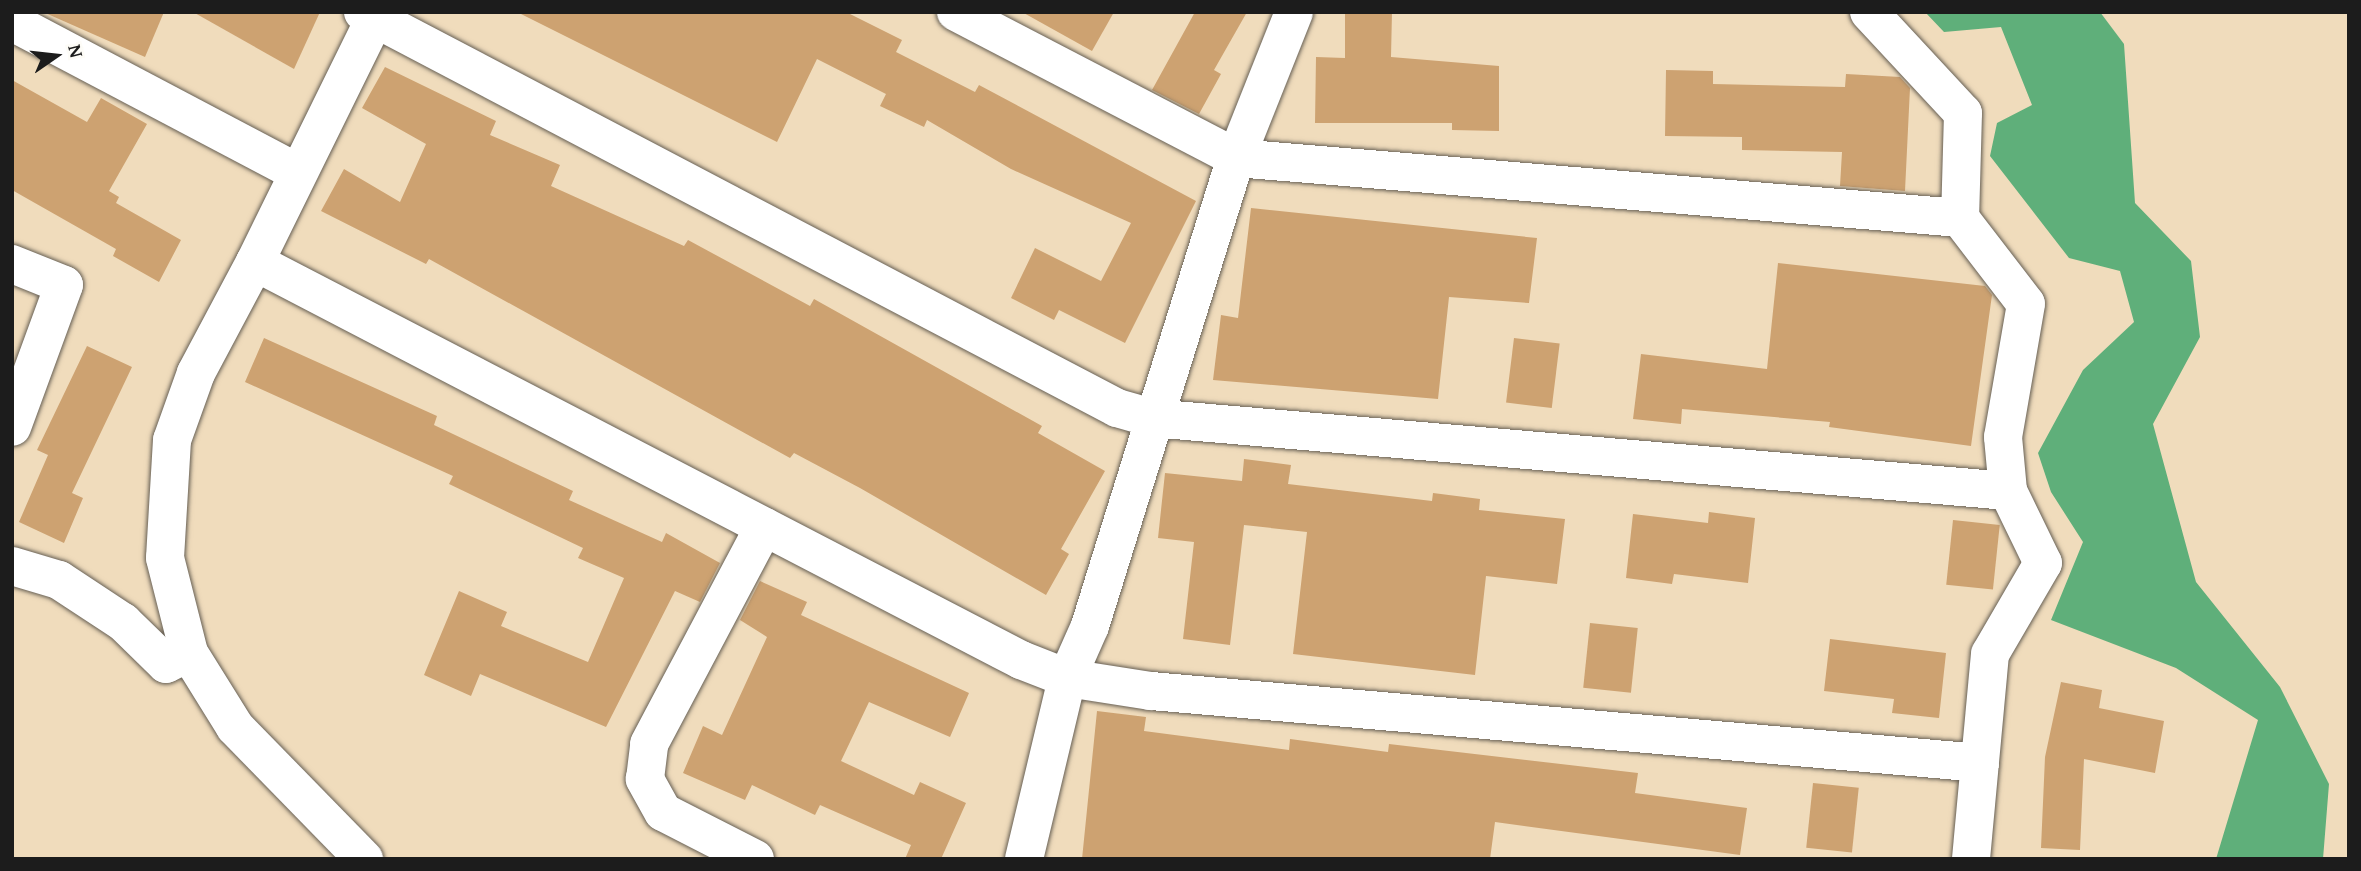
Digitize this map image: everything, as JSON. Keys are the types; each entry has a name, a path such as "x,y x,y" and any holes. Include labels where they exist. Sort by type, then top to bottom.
{"street":[{"path":"1024,859 1067,678 1090,626 1151,418 1186,328 1236,158 1294,12"},
{"path":"1869,12 1963,113 1960,218 2026,304 2003,438 2008,491 2043,564 1990,654 1971,859"},
{"path":"364,859 235,727 189,653 165,558 172,440 196,373 255,262 372,14 1117,408 1151,418 2008,491"},
{"path":"976,17 1236,158 1960,218"},
{"path":"12,22 298,173"},
{"path":"255,262 1021,660 1067,678 1151,691 1980,763"},
{"path":"12,264 64,285 12,427"},
{"path":"755,859 663,812 645,779 649,744 764,527"},
{"path":"12,566 59,580 122,622 166,664 189,653"}],"green space":[{"path":"1925,12 2100,12 2124,44 2135,203 2191,261 2200,337 2153,424 2196,582 2280,687 2329,784 2323,859 2216,859 2258,720 2176,668 2051,620 2083,542 2051,492 2038,453 2083,370 2134,322 2120,271 2069,258 1990,156 1997,123 2032,105 2001,27 1944,32"}],"building":[{"path":"43,12 164,12 145,57"},
{"path":"193,12 320,12 294,69"},
{"path":"517,12 846,12 902,40 896,52 975,92 979,85 1196,201 1125,343 1059,310 1054,320 1011,298 1035,248 1101,281 1131,223 1011,169 927,120 924,127 880,106 886,94 817,59 777,142"},
{"path":"1022,12 1114,12 1092,51"},
{"path":"1195,12 1247,12 1214,70 1221,74 1199,114 1152,90"},
{"path":"1345,12 1392,12 1391,57 1499,66 1499,131 1452,130 1452,123 1315,123 1316,57 1345,58"},
{"path":"385,67 496,121 490,135 560,165 551,186 684,246 688,240 810,306 814,299 1042,426 1038,433 1105,471 1061,549 1069,554 1046,595 860,488 794,453 790,458 429,259 426,264 321,211 344,169 400,202 426,144 362,108"},
{"path":"1666,70 1713,71 1713,84 1845,87 1846,74 1900,77 1910,88 1905,191 1840,186 1842,152 1742,150 1742,137 1665,136"},
{"path":"12,80 87,122 101,98 147,124 109,191 119,197 116,203 181,240 159,282 113,256 116,249 12,190"},
{"path":"1251,208 1537,238 1529,303 1449,297 1438,399 1213,380 1221,315 1238,318"},
{"path":"1778,263 1985,286 1992,295 1971,446 1829,427 1830,422 1682,409 1681,424 1633,419 1641,354 1767,369"},
{"path":"264,338 437,416 434,425 573,491 569,500 662,542 666,533 720,563 700,602 675,591 606,727 480,674 471,696 424,675 459,591 507,612 501,626 588,662 624,578 578,558 583,548 449,484 453,476 245,382"},
{"path":"1514,338 1560,344 1552,408 1506,403"},
{"path":"87,346 132,367 72,493 83,498 64,543 19,522 48,455 37,450"},
{"path":"1244,459 1291,465 1288,484 1432,501 1433,493 1480,499 1479,510 1565,519 1557,584 1486,576 1475,675 1293,654 1307,532 1244,525 1230,645 1183,639 1194,542 1158,538 1165,473 1242,481"},
{"path":"1709,512 1755,518 1748,583 1674,574 1672,584 1626,578 1633,514 1708,523"},
{"path":"1953,520 2000,525 1993,590 1946,585"},
{"path":"760,581 807,602 801,615 969,693 950,737 869,702 841,761 914,795 920,782 966,803 941,859 905,859 911,845 820,805 815,815 752,785 745,800 683,773 703,726 722,735 767,637 740,620"},
{"path":"1590,623 1638,628 1631,693 1583,688"},
{"path":"1830,639 1946,653 1939,718 1892,713 1894,699 1824,691"},
{"path":"2061,682 2102,690 2099,708 2164,721 2155,773 2084,759 2080,850 2041,848 2045,757"},
{"path":"1097,711 1146,717 1144,731 1289,750 1290,739 1388,752 1389,744 1638,773 1635,793 1747,808 1740,855 1495,822 1490,859 1082,859"},
{"path":"1813,783 1859,788 1852,852 1806,848"}]}
